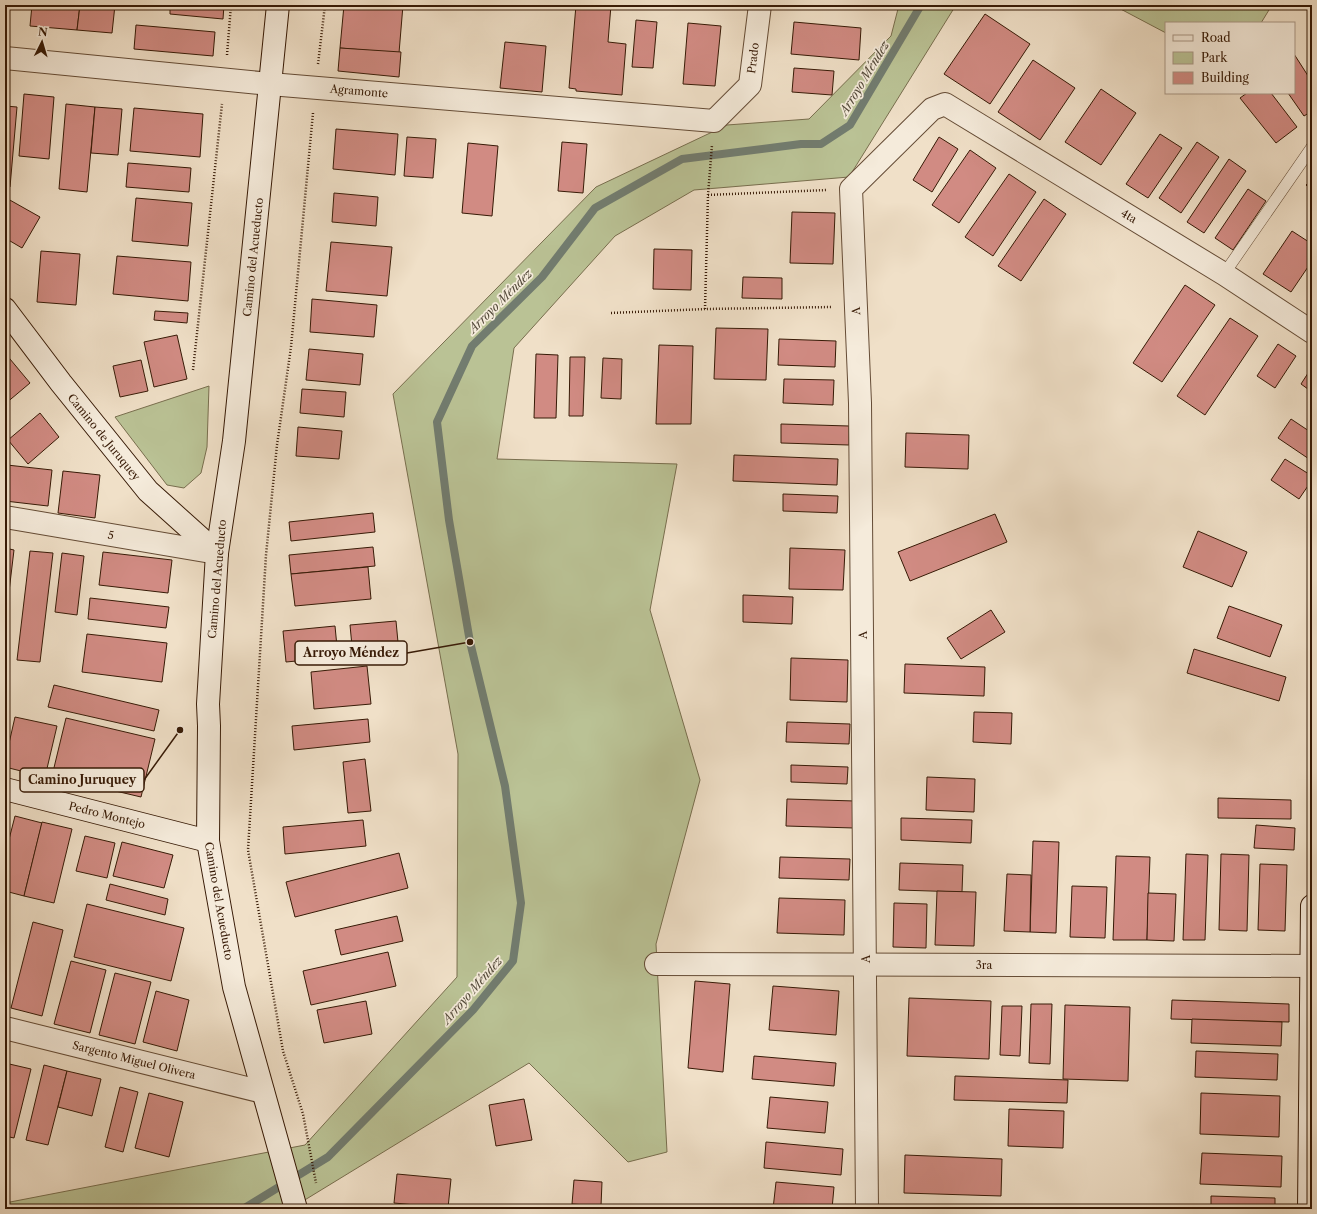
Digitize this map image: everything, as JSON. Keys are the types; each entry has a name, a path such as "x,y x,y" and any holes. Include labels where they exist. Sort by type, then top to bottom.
{"street":[{"name":"Camino del Acueducto","path":"278,5 234,441 217,552 208,704 208,841 234,987 296,1209"},
{"name":"Prado","path":"714,121 750,85 760,5"},
{"name":"Agramonte","path":"5,58 270,84 714,121"},
{"name":"4ta","path":"851,189 932,109 945,104 1224,274 1312,332"},
{"name":"A","path":"851,189 860,403 867,1209"},
{"name":"Camino de Juruquey","path":"5,309 61,383 148,491 217,552"},
{"name":"5","path":"5,516 217,552"},
{"name":"Pedro Montejo","path":"5,789 208,841"},
{"path":"1309,1209 1312,906"},
{"name":"3ra","path":"656,964 1311,966"},
{"name":"Sargento Miguel Olivera","path":"5,1028 263,1092"}],"lane":[{"path":"1224,274 1312,147"}],"path":[{"path":"193,370 232,5"},
{"path":"317,1187 303,1114 283,1051 248,850 266,555 277,445 291,347 325,5"},
{"path":"705,309 708,195 714,121"},
{"path":"708,195 851,189"},
{"path":"611,314 705,309 856,307"}],"green space":[{"path":"899,5 956,5 849,177 694,190 615,236 514,348 497,459 677,464 650,610 700,780 656,944 667,1152 628,1162 529,1063 290,1209 5,1209 5,1203 305,1145 457,977 458,754 393,394 596,187 727,125 809,119 891,36"},
{"path":"1113,5 1272,5 1262,22 1165,22 1165,32"},
{"path":"209,386 207,447 201,473 184,488 167,485 115,417"}],"building":[{"path":"32,5 80,5 77,30 30,26"},
{"path":"80,5 115,5 112,33 77,30"},
{"path":"170,5 224,5 223,19 170,14"},
{"path":"344,5 403,5 399,53 340,48"},
{"path":"576,5 611,5 608,42 626,44 622,95 576,91 576,89 569,88"},
{"path":"1307,5 1312,5 1312,12"},
{"path":"985,14 1030,44 990,104 944,74"},
{"path":"636,20 657,22 653,68 632,67"},
{"path":"794,22 861,28 859,60 791,54"},
{"path":"688,23 721,26 715,86 683,84"},
{"path":"136,25 215,32 213,56 134,49"},
{"path":"505,42 546,46 542,92 500,88"},
{"path":"340,48 401,52 399,77 338,71"},
{"path":"1295,56 1312,82 1312,111 1304,116 1289,94 1295,94"},
{"path":"1033,60 1075,88 1040,140 998,112"},
{"path":"794,68 834,71 832,95 792,92"},
{"path":"1101,89 1136,113 1101,165 1065,142"},
{"path":"24,94 54,97 49,159 19,156"},
{"path":"1246,94 1272,94 1297,127 1276,143 1240,98"},
{"path":"66,104 95,107 87,192 59,189"},
{"path":"5,106 17,107 10,187 5,187"},
{"path":"95,107 122,109 118,155 91,153"},
{"path":"134,108 203,114 200,157 130,151"},
{"path":"336,129 398,134 395,175 333,169"},
{"path":"1160,134 1182,148 1148,198 1126,184"},
{"path":"407,137 436,139 433,178 404,176"},
{"path":"939,137 958,149 932,192 913,180"},
{"path":"562,142 587,144 583,193 558,191"},
{"path":"1197,142 1219,157 1181,213 1159,198"},
{"path":"468,143 498,146 492,216 462,213"},
{"path":"970,150 996,168 959,223 932,205"},
{"path":"1229,159 1246,171 1204,233 1187,222"},
{"path":"128,163 191,168 189,192 126,187"},
{"path":"1009,174 1036,192 993,256 965,237"},
{"path":"1312,179 1312,191 1306,185"},
{"path":"1248,189 1266,201 1233,250 1215,238"},
{"path":"334,193 378,197 376,226 332,222"},
{"path":"136,198 192,203 188,246 132,241"},
{"path":"8,199 40,217 22,248 5,238 5,205"},
{"path":"1044,199 1066,214 1021,281 998,266"},
{"path":"792,212 835,213 833,264 790,263"},
{"path":"1292,231 1312,244 1312,261 1291,292 1263,274"},
{"path":"331,242 392,247 387,296 326,291"},
{"path":"654,249 692,250 691,290 653,289"},
{"path":"41,251 80,254 76,305 37,302"},
{"path":"117,256 191,262 188,301 113,294"},
{"path":"743,277 782,278 782,299 742,298"},
{"path":"1185,285 1215,305 1162,382 1133,363"},
{"path":"312,299 377,305 374,337 310,332"},
{"path":"155,311 188,313 187,323 154,320"},
{"path":"1230,318 1258,336 1205,415 1177,396"},
{"path":"716,328 768,329 766,380 714,379"},
{"path":"177,335 187,379 154,387 144,342"},
{"path":"779,339 836,341 835,367 778,365"},
{"path":"1278,344 1296,356 1275,388 1257,376"},
{"path":"659,345 693,346 691,424 656,424"},
{"path":"309,349 363,354 360,385 306,380"},
{"path":"5,353 30,383 5,404"},
{"path":"536,354 558,355 556,418 534,418"},
{"path":"570,357 585,357 583,416 569,416"},
{"path":"603,358 622,359 621,399 601,398"},
{"path":"141,360 148,391 120,397 113,366"},
{"path":"1312,367 1312,392 1301,384"},
{"path":"784,379 834,380 833,405 783,403"},
{"path":"302,389 346,392 344,417 300,413"},
{"path":"40,413 59,437 28,464 8,440"},
{"path":"1291,419 1312,433 1312,461 1278,438"},
{"path":"781,424 849,426 849,445 781,443"},
{"path":"298,427 342,431 339,459 296,456"},
{"path":"906,433 969,435 968,469 905,467"},
{"path":"734,455 838,459 837,485 733,481"},
{"path":"1285,459 1312,476 1312,480 1299,499 1271,480"},
{"path":"7,465 52,470 48,506 5,501"},
{"path":"63,471 100,475 95,518 58,513"},
{"path":"783,494 838,496 837,513 783,511"},
{"path":"373,513 375,532 291,541 289,522"},
{"path":"995,514 1007,542 910,581 898,552"},
{"path":"1198,531 1247,552 1232,587 1183,567"},
{"path":"373,547 375,566 291,574 289,555"},
{"path":"5,548 14,550 5,625"},
{"path":"790,548 845,550 843,590 789,589"},
{"path":"30,551 53,553 40,662 17,660"},
{"path":"103,552 172,560 168,593 99,585"},
{"path":"62,553 84,556 77,615 55,612"},
{"path":"368,567 371,599 295,606 291,574"},
{"path":"743,595 793,597 792,624 743,622"},
{"path":"90,598 169,607 166,628 88,619"},
{"path":"1229,606 1282,625 1270,657 1217,638"},
{"path":"991,610 1005,632 961,659 947,638"},
{"path":"396,621 399,653 353,657 350,625"},
{"path":"335,626 338,657 286,662 283,631"},
{"path":"87,634 167,643 162,682 82,672"},
{"path":"1194,649 1286,677 1279,701 1187,673"},
{"path":"791,658 848,660 847,702 790,700"},
{"path":"905,664 985,667 984,696 904,693"},
{"path":"367,666 371,704 314,709 311,672"},
{"path":"54,685 159,710 154,731 48,707"},
{"path":"974,712 1012,713 1011,744 973,742"},
{"path":"15,717 57,726 45,777 5,767"},
{"path":"66,718 155,739 141,797 52,776"},
{"path":"368,719 370,742 294,750 292,726"},
{"path":"787,722 850,724 849,744 786,742"},
{"path":"365,759 371,811 348,813 343,762"},
{"path":"791,765 848,767 847,784 791,782"},
{"path":"927,777 975,779 974,812 926,810"},
{"path":"1218,798 1291,800 1291,819 1218,818"},
{"path":"787,799 855,801 854,828 786,826"},
{"path":"15,816 42,823 24,896 5,891 5,855"},
{"path":"901,818 972,820 971,843 901,840"},
{"path":"363,820 366,846 285,854 283,827"},
{"path":"42,822 72,829 54,903 24,896"},
{"path":"1256,825 1295,828 1294,850 1254,848"},
{"path":"85,836 115,843 107,878 76,871"},
{"path":"1033,841 1059,842 1056,933 1030,932"},
{"path":"122,842 173,855 164,888 113,876"},
{"path":"399,853 408,888 295,917 286,882"},
{"path":"1186,854 1208,855 1205,940 1183,940"},
{"path":"1221,854 1249,855 1247,931 1219,930"},
{"path":"1116,856 1150,857 1147,940 1113,940"},
{"path":"780,857 850,859 849,880 779,878"},
{"path":"900,863 963,865 962,892 899,890"},
{"path":"1260,864 1287,865 1285,931 1258,930"},
{"path":"1007,874 1031,875 1030,932 1004,931"},
{"path":"110,884 168,899 165,915 106,900"},
{"path":"1072,886 1107,887 1105,938 1070,937"},
{"path":"937,891 976,892 974,946 935,945"},
{"path":"1148,893 1176,894 1174,941 1147,940"},
{"path":"779,898 845,900 844,935 777,933"},
{"path":"894,903 927,904 926,948 893,947"},
{"path":"87,904 184,928 171,981 74,957"},
{"path":"397,916 403,941 341,955 335,930"},
{"path":"33,922 63,930 42,1016 11,1008"},
{"path":"5,936 9,937 5,955"},
{"path":"388,952 396,986 311,1005 303,971"},
{"path":"71,961 106,970 90,1033 54,1024"},
{"path":"115,973 151,982 135,1044 99,1035"},
{"path":"695,981 730,984 723,1072 688,1068"},
{"path":"773,986 839,991 836,1035 769,1030"},
{"path":"156,991 189,1000 177,1051 143,1042"},
{"path":"909,998 991,1001 989,1059 907,1056"},
{"path":"1172,1000 1289,1004 1289,1022 1171,1019"},
{"path":"366,1001 372,1034 324,1043 317,1010"},
{"path":"1031,1004 1052,1004 1050,1064 1029,1063"},
{"path":"1065,1005 1130,1007 1128,1081 1063,1079"},
{"path":"1002,1006 1022,1006 1020,1056 1000,1055"},
{"path":"1192,1019 1282,1022 1281,1046 1191,1043"},
{"path":"1196,1051 1278,1054 1277,1080 1195,1077"},
{"path":"754,1056 836,1063 834,1086 752,1079"},
{"path":"5,1063 31,1069 14,1138 5,1136"},
{"path":"44,1065 67,1071 48,1145 26,1140"},
{"path":"67,1071 101,1079 92,1116 58,1107"},
{"path":"955,1076 1068,1080 1067,1103 954,1100"},
{"path":"120,1087 138,1092 123,1152 105,1147"},
{"path":"149,1093 183,1102 169,1157 135,1148"},
{"path":"1201,1093 1280,1096 1279,1137 1200,1134"},
{"path":"770,1097 828,1102 825,1133 767,1128"},
{"path":"524,1099 532,1140 496,1146 489,1105"},
{"path":"1009,1109 1064,1111 1063,1148 1008,1146"},
{"path":"766,1142 843,1149 841,1175 764,1168"},
{"path":"1202,1153 1282,1156 1281,1187 1200,1184"},
{"path":"905,1155 1002,1159 1001,1196 904,1193"},
{"path":"397,1174 451,1179 448,1208 394,1203"},
{"path":"574,1180 602,1182 601,1206 572,1204"},
{"path":"776,1182 834,1187 832,1209 773,1209"},
{"path":"1211,1196 1275,1198 1275,1209 1211,1209"},
{"path":"902,1207 953,1209 902,1209"}],"waterway":[{"name":"Arroyo Méndez","path":"243,1209 328,1157 473,1010 513,961 521,903 505,786 470,642 449,520 437,422 472,346 542,277 595,208 682,159 801,144 821,144 850,125 921,5"}],"place":[{"name":"Arroyo Méndez","path":"470,642"},
{"name":"Camino Juruquey","path":"180,730"}]}
